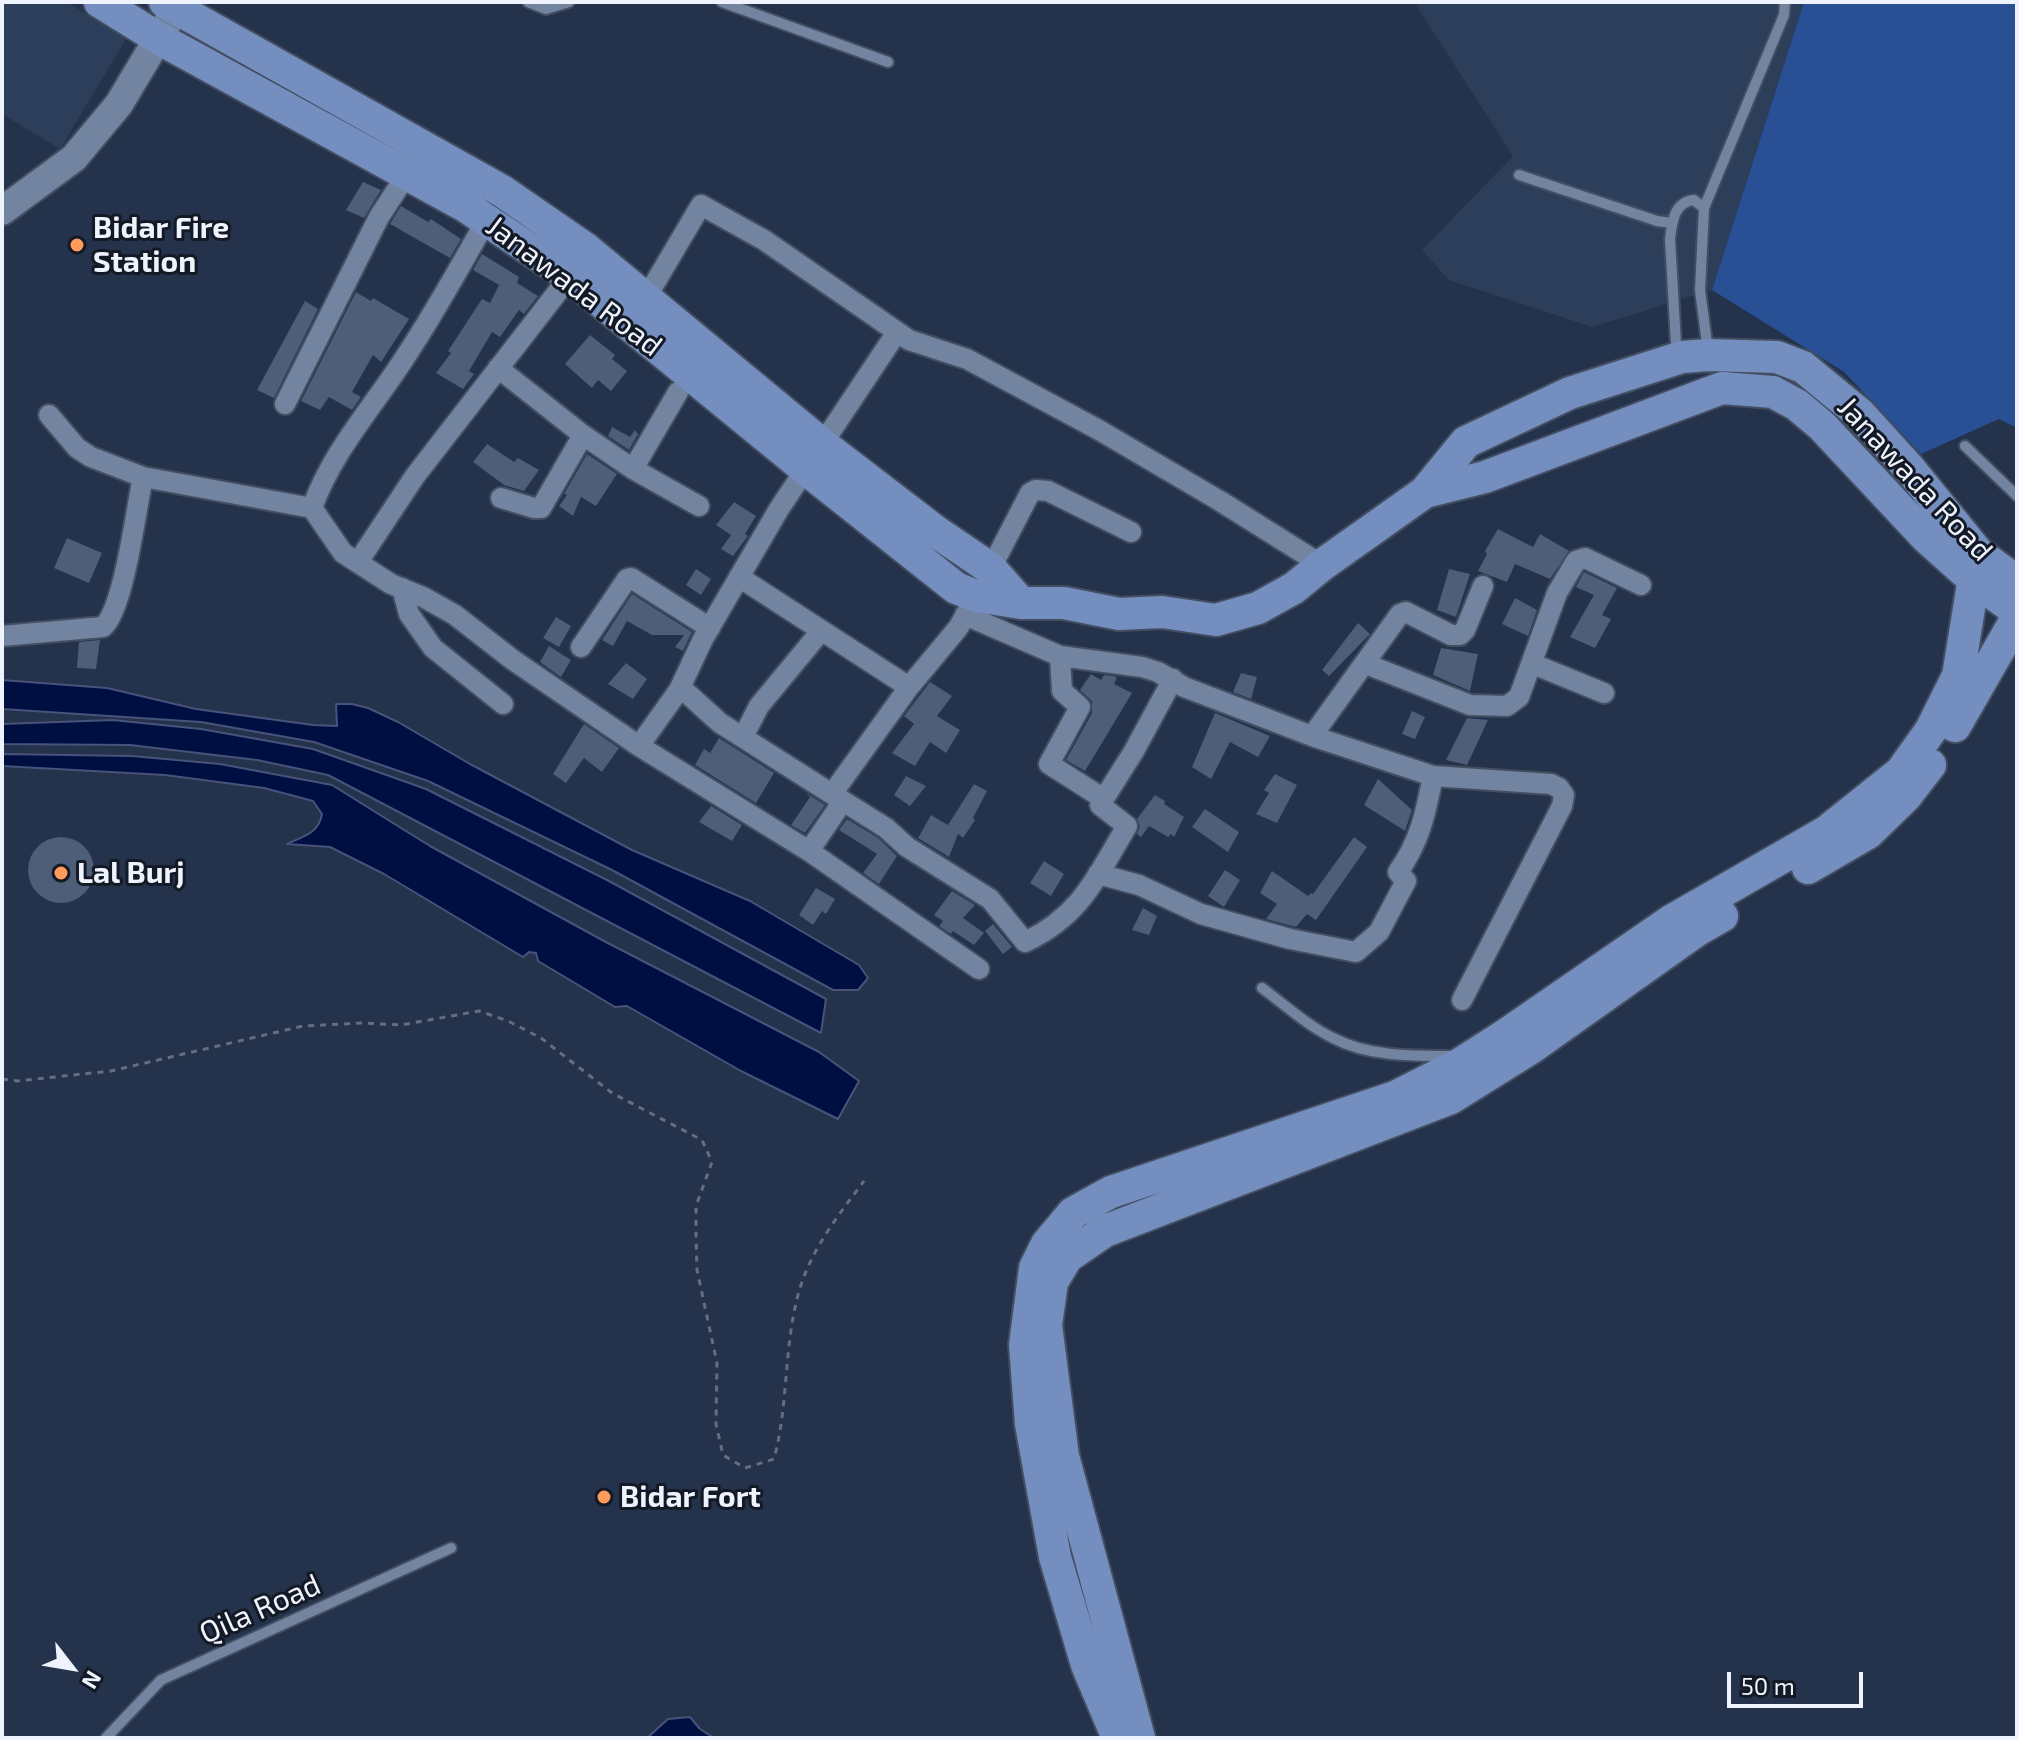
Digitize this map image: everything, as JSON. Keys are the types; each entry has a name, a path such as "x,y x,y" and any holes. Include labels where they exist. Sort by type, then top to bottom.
{"main road":[{"name":"Janawada Road","path":"100,2 158,38 487,219 570,276 815,457 935,531 977,594 1021,603 1064,603 1119,614 1162,612 1216,620 1258,608 1294,588 1425,492 1466,442 1570,393 1695,356 1777,357 1803,367 1860,414 1909,468 1976,566 2017,611"},
{"name":"Janawada Road","path":"174,4 502,191 586,249 646,298 815,457"},
{"name":"Janawada Road","path":"1425,492 1485,477 1722,388 1773,392 1797,405 1822,426 1926,537 1976,566 2017,582"},
{"path":"1139,1738 1063,1456 1044,1422 1025,1345 1035,1268 1047,1244 1073,1213 1111,1192 1395,1097 1472,1056 1671,921 1826,832 1901,772 1931,730 1958,676 1976,566"},
{"path":"1118,1738 1087,1665 1055,1557 1044,1422 1046,1325 1052,1282 1067,1257 1105,1231 1451,1098 1531,1048 1696,931 1868,833 1906,796 1943,747 2017,618"}],"street":[{"path":"2,211 74,158 119,104 174,4"},
{"path":"285,404 379,217 407,174"},
{"path":"646,298 701,205 764,240 909,340 967,359 1099,430 1322,565"},
{"path":"312,508 319,488 359,422 402,361 487,219"},
{"path":"358,562 415,476 570,276"},
{"path":"639,746 679,690 710,628 779,509 897,332"},
{"path":"498,368 583,435 633,469 699,506"},
{"path":"633,469 678,392"},
{"path":"49,415 77,448 91,457 143,477 312,508 343,553 391,584 455,615 513,660 639,746 809,851 979,969"},
{"path":"501,498 541,508 583,435"},
{"path":"2,636 103,627 109,621 123,577 143,477"},
{"path":"809,851 838,798 909,687 958,628 1030,493 1048,491 1131,532"},
{"path":"1366,664 1470,705 1507,706 1519,697 1557,593 1576,561 1585,558 1641,585"},
{"path":"739,577 909,687"},
{"path":"581,647 627,579 631,578 710,628"},
{"path":"1312,736 1366,664 1394,620 1406,612 1451,635 1460,635 1465,630 1483,586"},
{"path":"402,588 409,614 433,648 503,704"},
{"path":"977,594 1060,656 1142,667 1173,679 1184,687 1312,736 1433,776 1551,784 1559,788 1564,795 1562,806 1462,1000"},
{"path":"743,737 759,706 821,631"},
{"path":"1060,656 1062,691 1080,707 1049,764 1104,799"},
{"path":"1533,664 1604,693"},
{"path":"679,690 688,694 720,723 886,828 907,847 990,899 1025,942 1051,930 1090,891 1127,826 1100,805 1173,679"},
{"path":"1098,874 1139,885 1201,914 1290,939 1356,952 1379,932 1406,881 1398,872 1412,852 1423,825 1433,776"}],"lane":[{"path":"528,2 546,9 569,2"},
{"path":"722,2 888,62"},
{"path":"1704,208 1694,200 1687,200 1679,206 1670,239 1676,344 1695,356 1704,208 1784,15 1785,2"},
{"path":"1519,175 1657,221 1672,223"},
{"path":"1965,446 2017,496"},
{"path":"1262,988 1332,1038 1348,1044 1402,1057 1472,1056"},
{"name":"Qila Road","path":"106,1738 161,1680 451,1548"}],"path":[{"path":"2,1079 17,1081 111,1071 303,1026 401,1025 479,1011 508,1021 541,1038 612,1093 702,1140 712,1162 696,1206 697,1270 717,1363 716,1424 723,1455 745,1468 774,1459 782,1431 797,1297 818,1245 864,1181"}],"shaded area":[{"path":"2,2 67,2 126,39 60,149 2,114"},
{"path":"1414,2 1804,2 1712,290 1592,327 1449,280 1422,250 1513,156"},
{"path":"1804,2 2017,2 2017,428 1999,419 1921,454 1844,372 1712,290"},
{"path":"2,680 107,688 196,709 313,725 337,726 336,704 368,708 632,850 750,901 859,965 868,978 858,990 833,990 612,870 428,781 314,742 201,722 2,709"},
{"path":"113,720 201,729 313,749 426,789 607,880 826,999 821,1033 328,775 257,760 130,745 2,744 2,724"},
{"path":"2,754 132,756 220,764 332,785 430,846 604,941 819,1052 859,1081 838,1119 741,1071 627,1006 615,1007 538,961 536,953 529,952 523,957 384,874 330,847 287,844 318,826 322,814 313,801 264,788 165,775 2,766"},
{"path":"690,1717 700,1729 714,1738 647,1738 668,1719"}],"building":[{"path":"363,182 381,190 364,218 346,210"},
{"path":"401,206 428,222 431,219 461,239 450,258 390,224"},
{"path":"482,254 519,277 517,283 538,296 524,314 519,310 500,337 492,332 469,371 474,374 463,389 436,373 482,299 490,303 499,285 473,270"},
{"path":"356,292 409,319 381,362 373,355 352,392 361,397 352,410 329,397 320,410 301,401"},
{"path":"305,301 318,309 274,398 257,390"},
{"path":"590,335 615,355 612,359 627,371 611,391 598,380 592,388 565,364"},
{"path":"612,427 630,437 635,430 638,434 629,450 608,436"},
{"path":"487,444 514,462 518,458 539,470 524,491 504,485 473,462"},
{"path":"587,454 617,474 596,506 581,497 573,516 559,506"},
{"path":"734,502 756,516 745,534 748,536 733,556 721,549 731,535 716,525"},
{"path":"1498,529 1533,547 1540,534 1569,551 1550,579 1515,564 1507,582 1478,571"},
{"path":"67,538 102,553 89,583 54,568"},
{"path":"696,569 711,579 701,595 686,585"},
{"path":"1449,569 1470,574 1456,617 1437,610"},
{"path":"1584,572 1617,588 1602,615 1611,619 1595,648 1570,637 1594,595 1576,587"},
{"path":"632,594 692,632 683,651 675,647 684,635 652,635 627,621 613,646 602,640"},
{"path":"1515,598 1537,610 1528,636 1502,624"},
{"path":"556,617 571,626 559,647 543,638"},
{"path":"1358,623 1370,634 1329,676 1322,670"},
{"path":"100,640 96,669 77,668 79,642"},
{"path":"549,646 571,660 561,677 540,662"},
{"path":"1441,648 1478,654 1470,691 1433,675"},
{"path":"626,663 647,679 633,699 608,684"},
{"path":"1241,673 1257,677 1251,699 1233,692"},
{"path":"1091,674 1101,680 1104,675 1114,676 1117,678 1114,684 1132,693 1085,771 1066,760 1092,713 1092,701 1080,690"},
{"path":"930,682 952,696 937,716 960,730 946,753 930,742 915,766 892,753 914,724 904,716"},
{"path":"1412,711 1425,717 1415,739 1402,734"},
{"path":"1215,713 1270,736 1258,757 1230,742 1211,779 1192,767"},
{"path":"1467,718 1488,720 1467,765 1446,760"},
{"path":"584,724 619,748 602,772 584,758 566,783 553,774"},
{"path":"719,738 774,773 756,803 695,765 704,749 710,753"},
{"path":"1275,774 1297,785 1277,823 1256,814 1269,793 1264,790"},
{"path":"906,776 926,786 910,806 894,795"},
{"path":"1378,779 1412,810 1405,831 1364,805"},
{"path":"974,784 987,791 973,818 975,820 963,838 958,834 949,857 918,838 931,815 948,825"},
{"path":"806,793 825,805 805,833 791,825 810,797"},
{"path":"1155,795 1184,817 1174,837 1171,834 1168,837 1149,826 1141,837 1137,834 1140,826 1137,819"},
{"path":"711,806 742,825 732,841 699,822"},
{"path":"1205,809 1239,832 1228,852 1192,827"},
{"path":"847,819 878,838 897,856 879,884 863,873 877,854 839,830"},
{"name":"Lal Burj","path":"55,837 67,837 79,842 89,852 94,870 92,883 79,898 67,903 55,903 43,898 33,888 28,876 28,864 33,852 43,842"},
{"path":"1354,837 1367,847 1316,920 1307,914 1296,927 1266,919 1277,904 1260,893 1272,871 1308,896 1313,894"},
{"path":"1044,861 1064,874 1051,896 1030,883"},
{"path":"1225,870 1240,880 1224,907 1208,896"},
{"path":"816,888 835,899 826,914 822,911 813,925 799,915"},
{"path":"952,891 975,905 963,918 984,933 974,945 939,926 943,921 934,915"},
{"path":"1143,908 1157,916 1149,935 1132,930"},
{"path":"993,924 1012,947 1003,954 985,931"}],"place":[{"name":"Bidar Fire Station","path":"77,245"},
{"name":"Lal Burj","path":"61,873"},
{"name":"Bidar Fort","path":"604,1497"}]}
